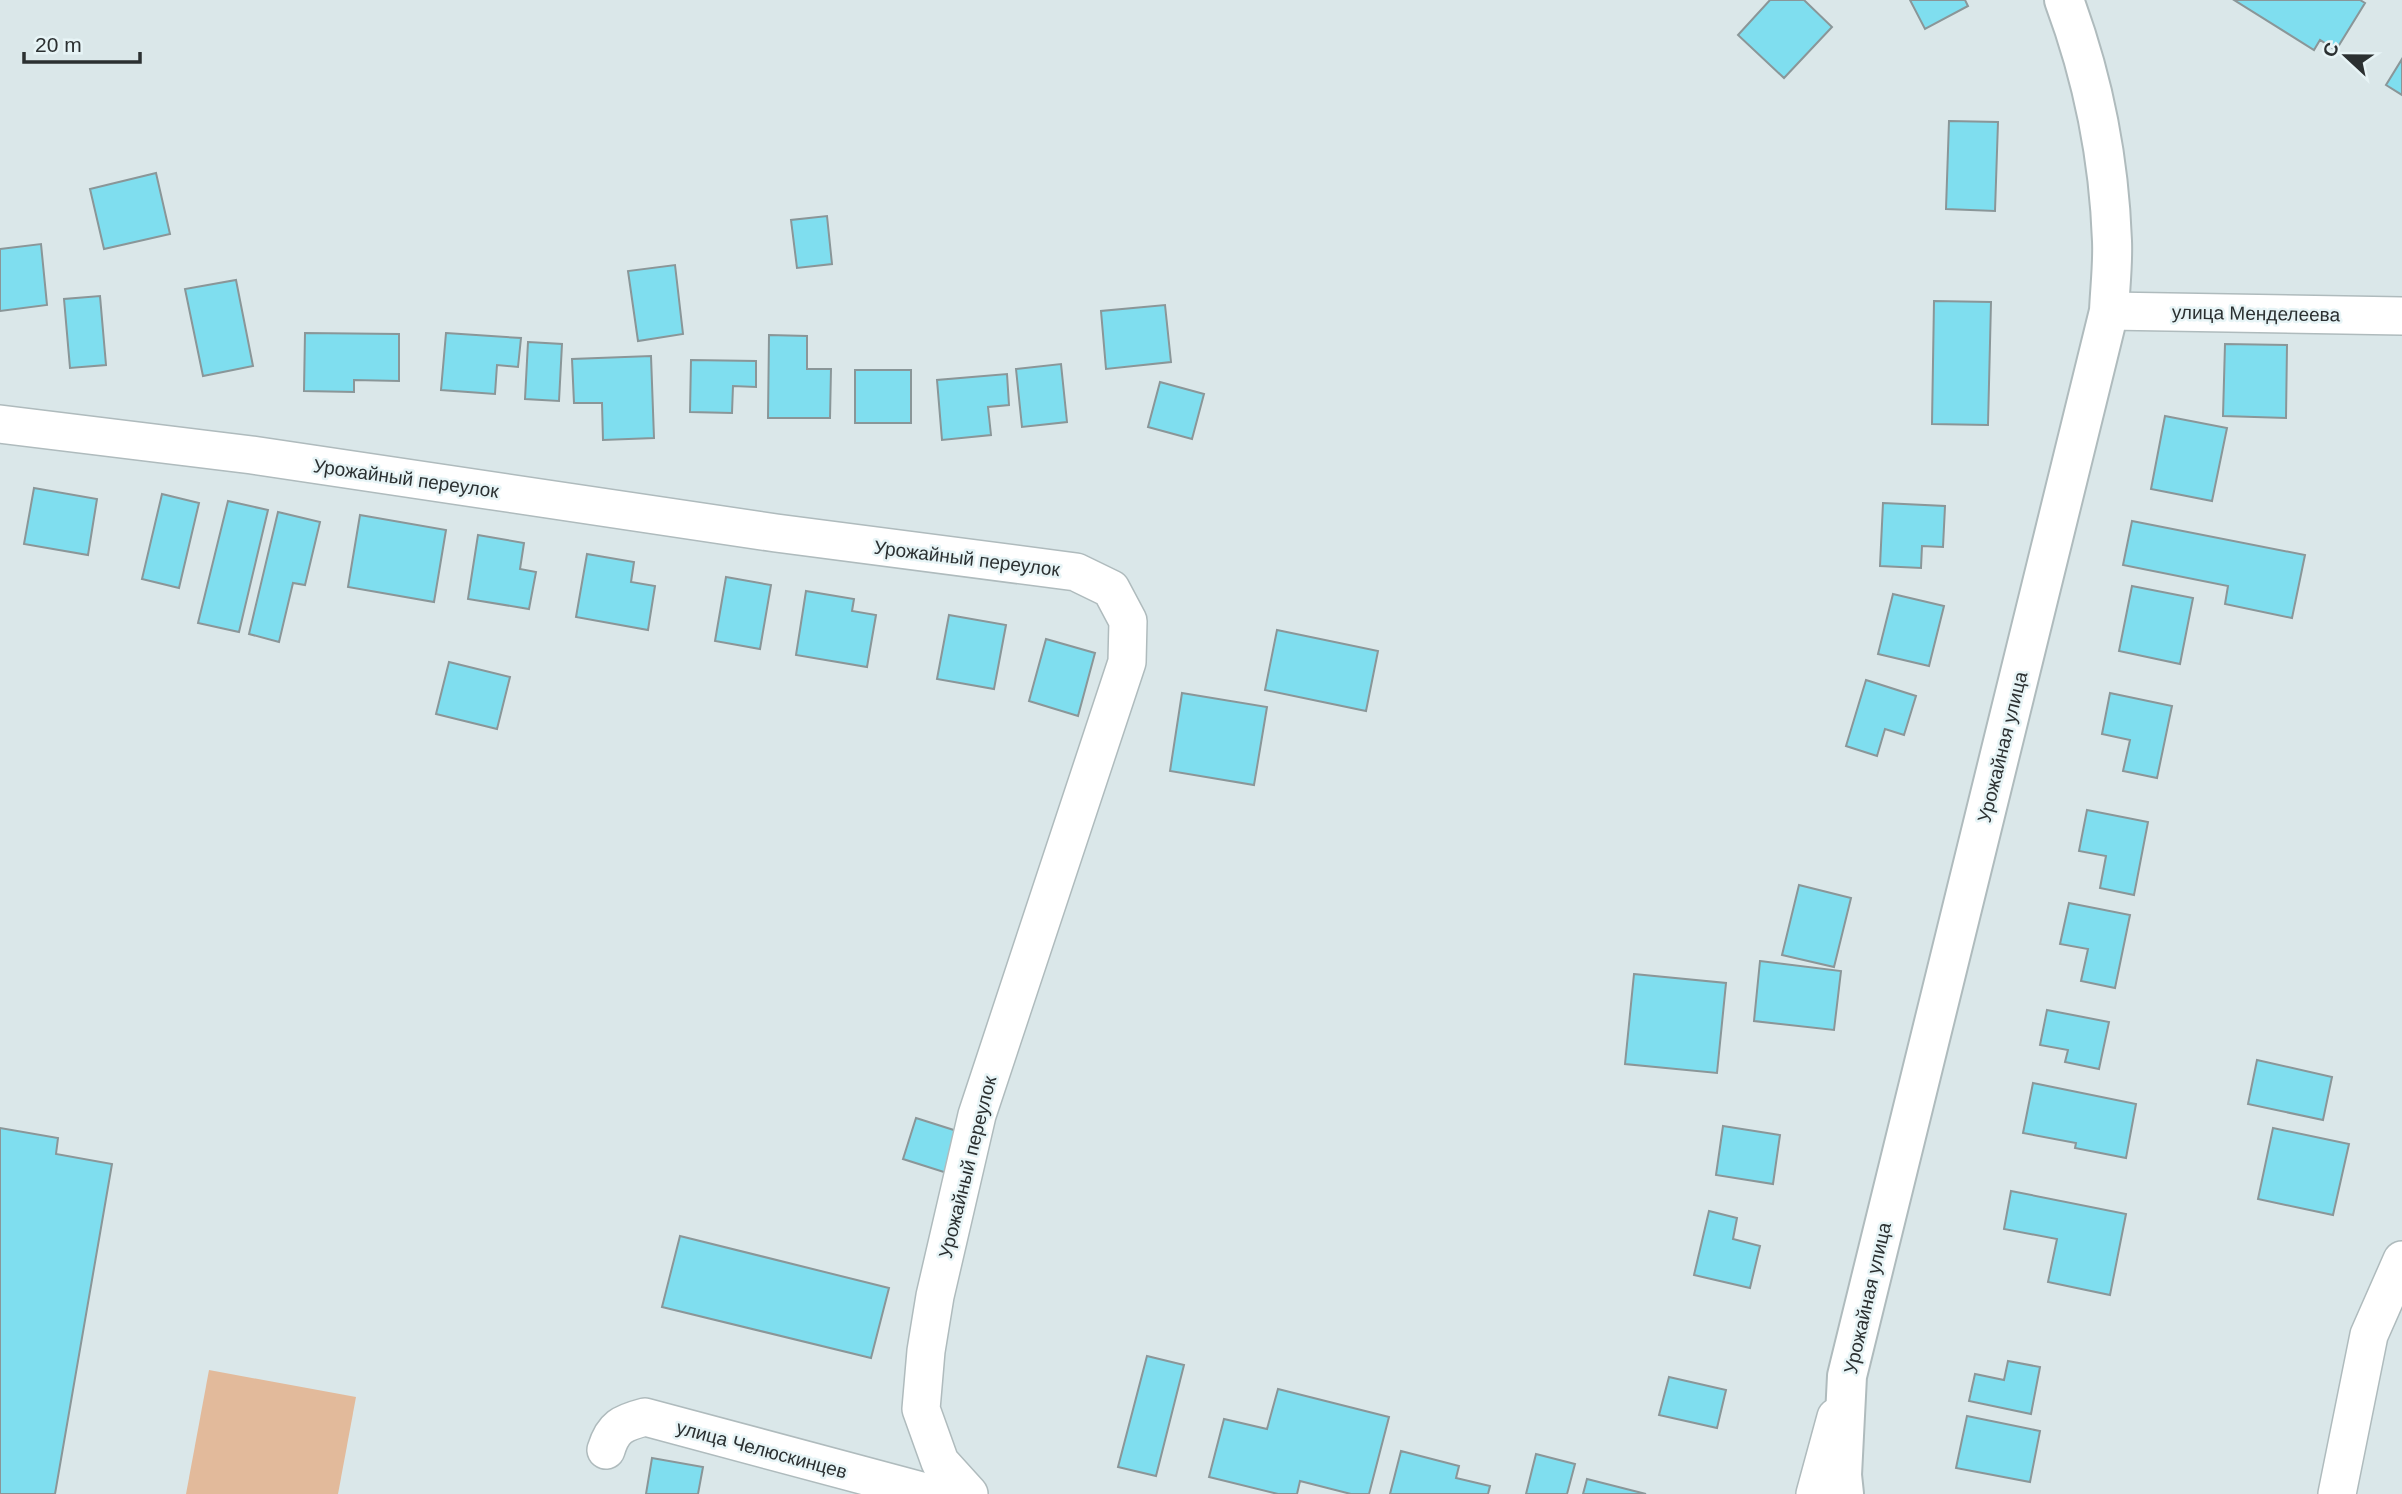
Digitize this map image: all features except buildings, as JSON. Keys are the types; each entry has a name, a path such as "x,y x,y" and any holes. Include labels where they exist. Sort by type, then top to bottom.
{"street":[{"name":"Урожайная улица","path":"1844,1494 1842,1475 1847,1376 2109,311 2112,244 2108,182 2098,112 2081,47 2064,0"},
{"name":"улица Менделеева","path":"2109,311 2402,316"},
{"name":"Урожайный переулок","path":"0,424 252,455 776,533 1076,572 1111,589 1128,621 1127,662 977,1115 935,1297 926,1351 921,1409 940,1462 969,1494"},
{"path":"2337,1494 2369,1335 2402,1260"},
{"path":"1815,1494 1847,1376"},
{"name":"улица Челюскинцев","path":"606,1450 616,1429 629,1421 645,1417 933,1494"}],"shaded area":[{"path":"209,1370 356,1397 338,1494 186,1494"}]}
